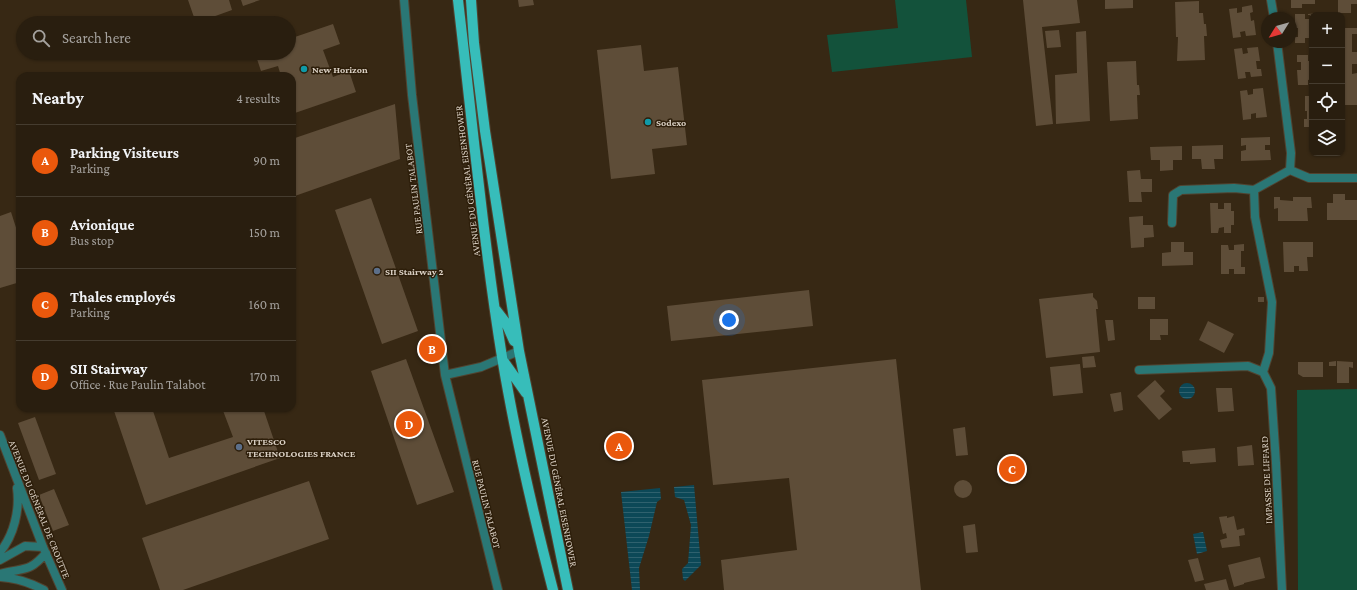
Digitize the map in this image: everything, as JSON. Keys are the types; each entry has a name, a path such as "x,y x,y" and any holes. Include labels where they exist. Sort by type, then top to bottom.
{"main road":[{"name":"AVENUE DU GÉNÉRAL EISENHOWER","path":"458,0 481,205 502,359 517,439 553,590"},
{"name":"AVENUE DU GÉNÉRAL EISENHOWER","path":"471,0 474,42 485,131 519,351 530,398 568,590"},
{"path":"495,308 506,323 519,351"},
{"path":"502,359 530,398"}],"street":[{"name":"RUE PAULIN TALABOT","path":"404,0 412,95 445,375 498,590"},
{"path":"1271,0 1273,12"},
{"path":"1278,48 1291,153 1290,170"},
{"path":"1290,170 1309,178 1357,178"},
{"path":"1172,224 1173,195 1181,190 1234,188 1254,190 1290,170"},
{"path":"1139,370 1248,366 1263,372 1269,353 1272,302 1255,217 1254,190"},
{"path":"445,375 481,368 519,351"},
{"name":"IMPASSE DE LIFFARD","path":"1263,372 1271,388 1282,590"},
{"name":"AVENUE DU GÉNÉRAL DE CROUTTE","path":"0,435 62,590"},
{"path":"0,552 14,527 18,511 16,475"},
{"path":"0,560 25,546 45,550 38,563 27,569 10,571 0,575"},
{"path":"0,575 14,577 29,582 44,590"}],"green space":[{"path":"895,0 966,0 972,57 832,72 827,35 898,28"},
{"path":"1357,389 1357,590 1298,590 1297,390"}],"water":[{"path":"1187,383 1194,388 1195,391 1190,398 1187,399 1180,394 1179,391 1184,384"},
{"path":"694,485 701,565 685,581 683,579 682,569 688,563 691,525 684,500 675,497 674,487"},
{"path":"660,488 661,499 657,502 649,536 639,568 640,590 632,590 621,492"},
{"path":"1203,532 1207,551 1197,554 1193,534"}],"building":[{"path":"188,0 229,0 232,10 215,16 194,16"},
{"path":"241,0 260,0 243,6"},
{"path":"518,0 533,0 534,5 519,7"},
{"path":"1023,0 1077,0 1080,23 1042,27 1053,124 1036,126"},
{"path":"1105,0 1133,0 1133,8 1105,9"},
{"path":"1291,0 1315,0 1315,4 1302,4 1302,8 1291,8"},
{"path":"1338,0 1357,0 1357,4 1351,4 1351,13 1338,12"},
{"path":"1199,1 1199,13 1203,13 1204,24 1206,24 1207,36 1204,36 1205,60 1177,61 1178,37 1176,37 1175,2"},
{"path":"1252,5 1253,12 1250,13 1251,21 1254,20 1256,35 1246,36 1245,31 1240,32 1241,37 1233,38 1229,9 1237,8 1237,13 1242,12 1242,7"},
{"path":"1297,14 1305,14 1305,19 1309,19 1309,38 1305,38 1305,43 1297,43"},
{"name":"New Horizon","path":"333,24 340,44 323,50 333,77 349,71 356,92 296,113 296,72 280,72 278,66 261,71 257,60 296,60 296,37"},
{"path":"1345,28 1357,28 1357,34 1352,34 1352,52 1357,52 1357,64 1352,64 1352,74 1357,73 1357,105 1345,105"},
{"path":"1059,30 1061,47 1047,48 1045,31"},
{"path":"1086,31 1090,121 1056,124 1055,75 1077,73 1076,32"},
{"name":"Sodexo","path":"641,45 644,71 678,67 687,145 652,149 655,174 611,179 597,50"},
{"path":"1258,47 1260,61 1256,61 1257,69 1261,69 1262,76 1251,77 1250,72 1245,72 1246,78 1238,79 1234,49 1242,48 1243,54 1248,53 1247,48"},
{"path":"1297,55 1308,55 1308,85 1298,85 1297,70 1301,70 1301,62 1297,62"},
{"path":"1136,61 1137,85 1139,85 1140,95 1137,95 1138,119 1110,121 1107,62"},
{"path":"1263,88 1267,117 1256,118 1256,113 1251,114 1251,119 1243,120 1240,91 1247,90 1248,95 1253,94 1253,89"},
{"path":"1305,96 1309,96 1309,127 1304,127 1304,119 1307,119 1307,111 1305,111"},
{"path":"395,104 400,159 296,196 296,138"},
{"path":"1270,137 1270,145 1265,145 1265,150 1270,150 1271,160 1241,161 1241,151 1246,150 1246,145 1241,146 1241,138"},
{"path":"1223,145 1223,159 1214,159 1215,169 1202,169 1201,159 1192,159 1192,146"},
{"path":"1182,146 1182,160 1173,160 1173,170 1160,171 1160,160 1151,160 1150,147"},
{"path":"1140,170 1141,179 1152,179 1152,192 1141,192 1142,202 1129,202 1127,171"},
{"path":"1333,194 1345,194 1345,200 1357,200 1357,220 1327,220 1327,203 1333,203"},
{"path":"1274,197 1280,197 1280,200 1293,201 1293,197 1311,197 1312,208 1307,208 1308,221 1278,221 1278,208 1274,209"},
{"name":"SII Stairway 2","path":"371,198 418,331 382,344 335,210"},
{"path":"1210,203 1218,203 1218,209 1224,209 1224,203 1231,203 1231,211 1234,211 1234,225 1231,225 1231,233 1224,233 1224,227 1219,228 1218,233 1211,233"},
{"path":"11,212 16,228 16,283 0,288 0,216"},
{"path":"1143,216 1143,225 1153,225 1154,237 1144,238 1144,247 1131,248 1129,217"},
{"path":"1171,242 1184,242 1184,252 1193,252 1193,265 1162,266 1162,253 1171,252"},
{"path":"1283,242 1313,242 1313,257 1307,257 1308,271 1299,271 1299,266 1294,266 1294,272 1284,272"},
{"path":"1244,244 1244,251 1241,251 1241,267 1245,267 1245,274 1234,274 1234,269 1229,269 1229,274 1221,274 1221,245 1228,245 1229,250 1234,250 1234,245"},
{"path":"809,290 813,326 671,341 667,306"},
{"path":"1093,293 1093,297 1097,301 1098,309 1096,309 1100,352 1046,358 1039,299"},
{"path":"1138,297 1155,297 1155,309 1138,309"},
{"path":"1258,297 1264,297 1264,302 1258,302"},
{"path":"1150,319 1168,319 1168,335 1160,335 1161,340 1150,340"},
{"path":"1105,320 1113,320 1115,340 1108,341"},
{"path":"1208,321 1234,334 1224,353 1199,340"},
{"path":"1094,356 1096,367 1083,368 1082,357"},
{"path":"406,359 454,492 417,505 371,371"},
{"path":"896,359 921,590 724,590 721,560 797,550 789,478 713,485 702,380"},
{"path":"1336,361 1336,366 1329,366 1329,362"},
{"path":"1337,361 1353,362 1353,368 1349,367 1349,383 1337,383"},
{"path":"1298,362 1323,362 1323,377 1303,377 1298,374"},
{"path":"1080,364 1083,393 1053,396 1050,367"},
{"path":"1155,380 1165,391 1160,396 1172,409 1159,420 1137,396"},
{"path":"1216,388 1232,388 1234,411 1218,412"},
{"path":"1121,392 1123,410 1114,412 1110,394"},
{"name":"VITESCO TECHNOLOGIES FRANCE","path":"114,412 153,412 169,458 233,437 224,412 264,412 280,458 146,505"},
{"path":"35,417 56,474 39,480 18,423"},
{"path":"965,427 968,455 956,456 953,429"},
{"path":"1252,445 1254,465 1238,466 1237,447"},
{"path":"1215,448 1216,462 1190,464 1190,462 1183,462 1182,451"},
{"path":"963,480 969,483 972,489 969,495 963,498 957,495 954,489 957,483"},
{"path":"309,481 329,539 183,590 160,590 142,538"},
{"path":"54,489 69,525 53,531 39,495"},
{"path":"1227,516 1227,518 1234,516 1237,530 1244,528 1245,535 1239,536 1240,546 1222,548 1220,540 1227,538 1226,533 1223,534 1219,517"},
{"path":"975,524 978,552 966,553 963,526"},
{"path":"1260,557 1265,578 1234,587 1228,565"},
{"path":"1198,558 1204,580 1195,582 1188,560"},
{"path":"1226,579 1229,590 1206,590 1204,584"}],"place":[{"name":"New Horizon","path":"304,69"},
{"name":"Sodexo","path":"648,122"},
{"name":"SII Stairway 2","path":"377,271"},
{"name":"Avionique","path":"432,349"},
{"name":"SII Stairway","path":"409,424"},
{"name":"Parking Visiteurs","path":"619,446"},
{"name":"VITESCO TECHNOLOGIES FRANCE","path":"239,447"},
{"name":"Thales employés","path":"1012,469"}]}
